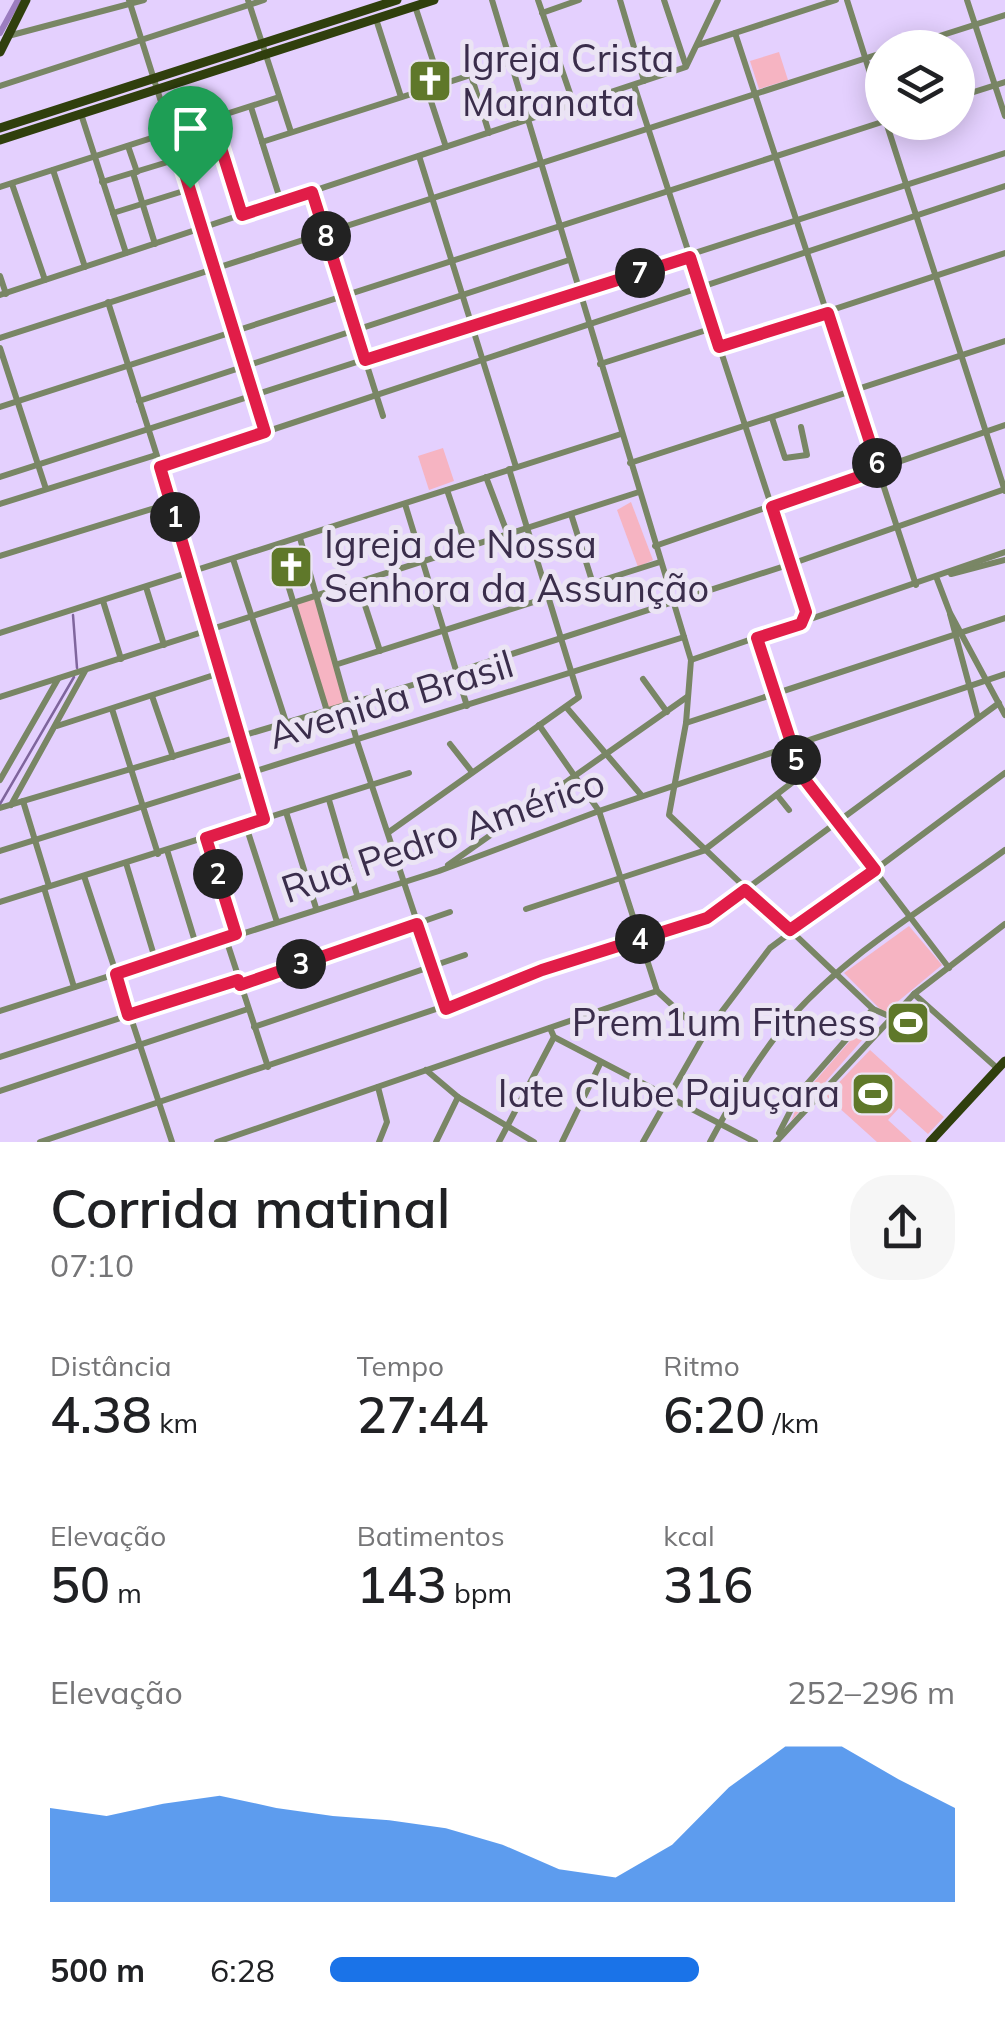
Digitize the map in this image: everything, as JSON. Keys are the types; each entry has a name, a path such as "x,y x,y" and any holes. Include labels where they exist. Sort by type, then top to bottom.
{"main road":[{"path":"0,52 26,0"},
{"path":"0,136 264,49 397,0"},
{"path":"373,9 415,6 434,0"},
{"path":"0,136 80,114 156,84"},
{"path":"930,1142 1001,1064"}],"street":[{"path":"8,36 144,0"},
{"path":"0,86 264,0"},
{"path":"492,0 691,660 686,722 669,815 872,1009 890,1017"},
{"path":"538,0 574,105"},
{"path":"542,12 580,0"},
{"path":"620,0 644,81"},
{"path":"664,0 686,67"},
{"path":"0,276 3,294 686,67 718,0"},
{"path":"697,45 836,0"},
{"path":"847,0 865,56"},
{"path":"967,0 1005,116"},
{"path":"130,2 265,432"},
{"path":"249,2 291,132"},
{"path":"415,6 440,84"},
{"path":"373,9 401,97"},
{"path":"959,30 1005,16"},
{"path":"735,33 916,585"},
{"path":"262,142 554,48"},
{"path":"0,338 865,59"},
{"path":"471,75 489,133"},
{"path":"975,92 1005,82"},
{"path":"634,84 806,612 801,624"},
{"path":"427,89 446,147"},
{"path":"0,188 280,97"},
{"path":"250,107 281,202"},
{"path":"80,114 126,254"},
{"path":"212,119 242,215"},
{"path":"0,407 865,128"},
{"path":"0,808 456,672 791,564 1005,489 890,140"},
{"path":"128,146 155,244"},
{"path":"0,478 1005,153"},
{"path":"388,832 579,697 419,156"},
{"path":"102,182 180,158"},
{"path":"53,170 86,267"},
{"path":"12,184 46,280"},
{"path":"160,467 1005,186"},
{"path":"113,214 190,188"},
{"path":"312,192 383,416"},
{"path":"719,347 1005,253"},
{"path":"138,401 569,260"},
{"path":"108,302 264,819"},
{"path":"600,364 712,328"},
{"path":"630,463 1005,341"},
{"path":"0,348 46,489"},
{"path":"772,418 784,458 806,455 801,427"},
{"path":"655,546 1005,425"},
{"path":"0,634 621,434"},
{"path":"0,504 156,455"},
{"path":"638,488 634,470 640,460"},
{"path":"486,476 508,535"},
{"path":"0,697 468,549 628,496 638,488"},
{"path":"448,490 468,549"},
{"path":"0,556 171,503"},
{"path":"406,504 467,706"},
{"path":"571,514 593,584"},
{"path":"300,538 357,741 446,1009"},
{"path":"276,546 327,710"},
{"path":"950,574 1005,552"},
{"path":"233,559 286,722"},
{"path":"691,660 937,578 1005,560"},
{"path":"338,664 660,562"},
{"path":"937,578 978,718"},
{"path":"358,584 380,650"},
{"path":"146,588 164,645"},
{"path":"103,601 121,659"},
{"path":"806,612 818,618"},
{"path":"950,613 1005,715"},
{"path":"686,722 1005,618"},
{"name":"Avenida Brasil","path":"0,850 684,637"},
{"path":"757,638 802,776 949,968"},
{"path":"12,804 58,726 85,670"},
{"path":"58,726 220,673"},
{"name":"Rua Pedro Américo","path":"0,1012 439,871 599,810 1005,674"},
{"path":"0,780 58,679"},
{"path":"643,679 667,712"},
{"path":"152,696 173,757"},
{"path":"439,871 688,696"},
{"path":"40,1142 446,1009 542,970 640,939 684,930 711,916 998,703"},
{"path":"567,708 642,796"},
{"path":"112,709 158,854"},
{"path":"538,726 599,810 657,991 704,1035"},
{"path":"450,744 472,772"},
{"path":"0,902 410,773"},
{"path":"643,1142 704,1035 764,955 790,930 1005,773"},
{"path":"526,909 703,851 802,776"},
{"path":"777,795 790,810"},
{"path":"329,800 357,895"},
{"path":"23,801 74,988"},
{"path":"286,812 316,908"},
{"path":"246,826 277,922"},
{"path":"206,838 236,934"},
{"path":"168,850 197,948"},
{"path":"710,1142 788,1021 836,974 1005,850"},
{"path":"126,863 156,962"},
{"path":"84,876 172,1142"},
{"path":"0,1057 450,912"},
{"path":"776,1141 914,994 1005,924"},
{"path":"226,939 268,1067"},
{"path":"254,1027 464,955"},
{"path":"217,1142 235,1139 657,991"},
{"path":"914,994 1001,1064"},
{"path":"776,1141 800,1092 872,1009"},
{"path":"0,1091 248,1010"},
{"path":"550,1028 554,1037 755,1142"},
{"path":"499,1142 554,1037"},
{"path":"562,1142 601,1062"},
{"path":"426,1070 458,1097 534,1142"},
{"path":"378,1087 387,1122 379,1142"},
{"path":"436,1142 458,1097"}],"shaded area":[{"path":"779,52 788,80 759,89 750,61"},
{"path":"443,448 454,481 429,490 418,456"},
{"path":"631,502 653,560 638,567 617,510"},
{"path":"317,595 349,705 327,711 293,604"},
{"path":"909,926 942,965 884,1013 844,973"},
{"path":"864,1025 871,1030 791,1121 801,1097"},
{"name":"Iate Clube Pajuçara","path":"870,1050 944,1117 928,1134 899,1108 888,1120 912,1142 877,1142 826,1096"}],"waterway":[{"path":"0,33 18,0"},
{"path":"73,615 77,668"},
{"path":"0,804 74,677"}],"place":[{"name":"Igreja Crista Maranata","path":"430,81"},
{"name":"Igreja de Nossa Senhora da Assunção","path":"291,567"},
{"name":"Prem1um Fitness","path":"908,1023"},
{"name":"Iate Clube Pajuçara","path":"873,1094"}],"route":[{"path":"212,119 242,215 312,192 365,360 690,257 719,347 828,313 879,470 772,507 806,612 801,624 757,638 802,776 875,870 790,930 745,890 707,918 542,970 446,1009 417,924 240,985 238,980 128,1015 116,974 236,934 206,838 264,819 160,467 265,432 190,188 172,132 212,119"}]}
